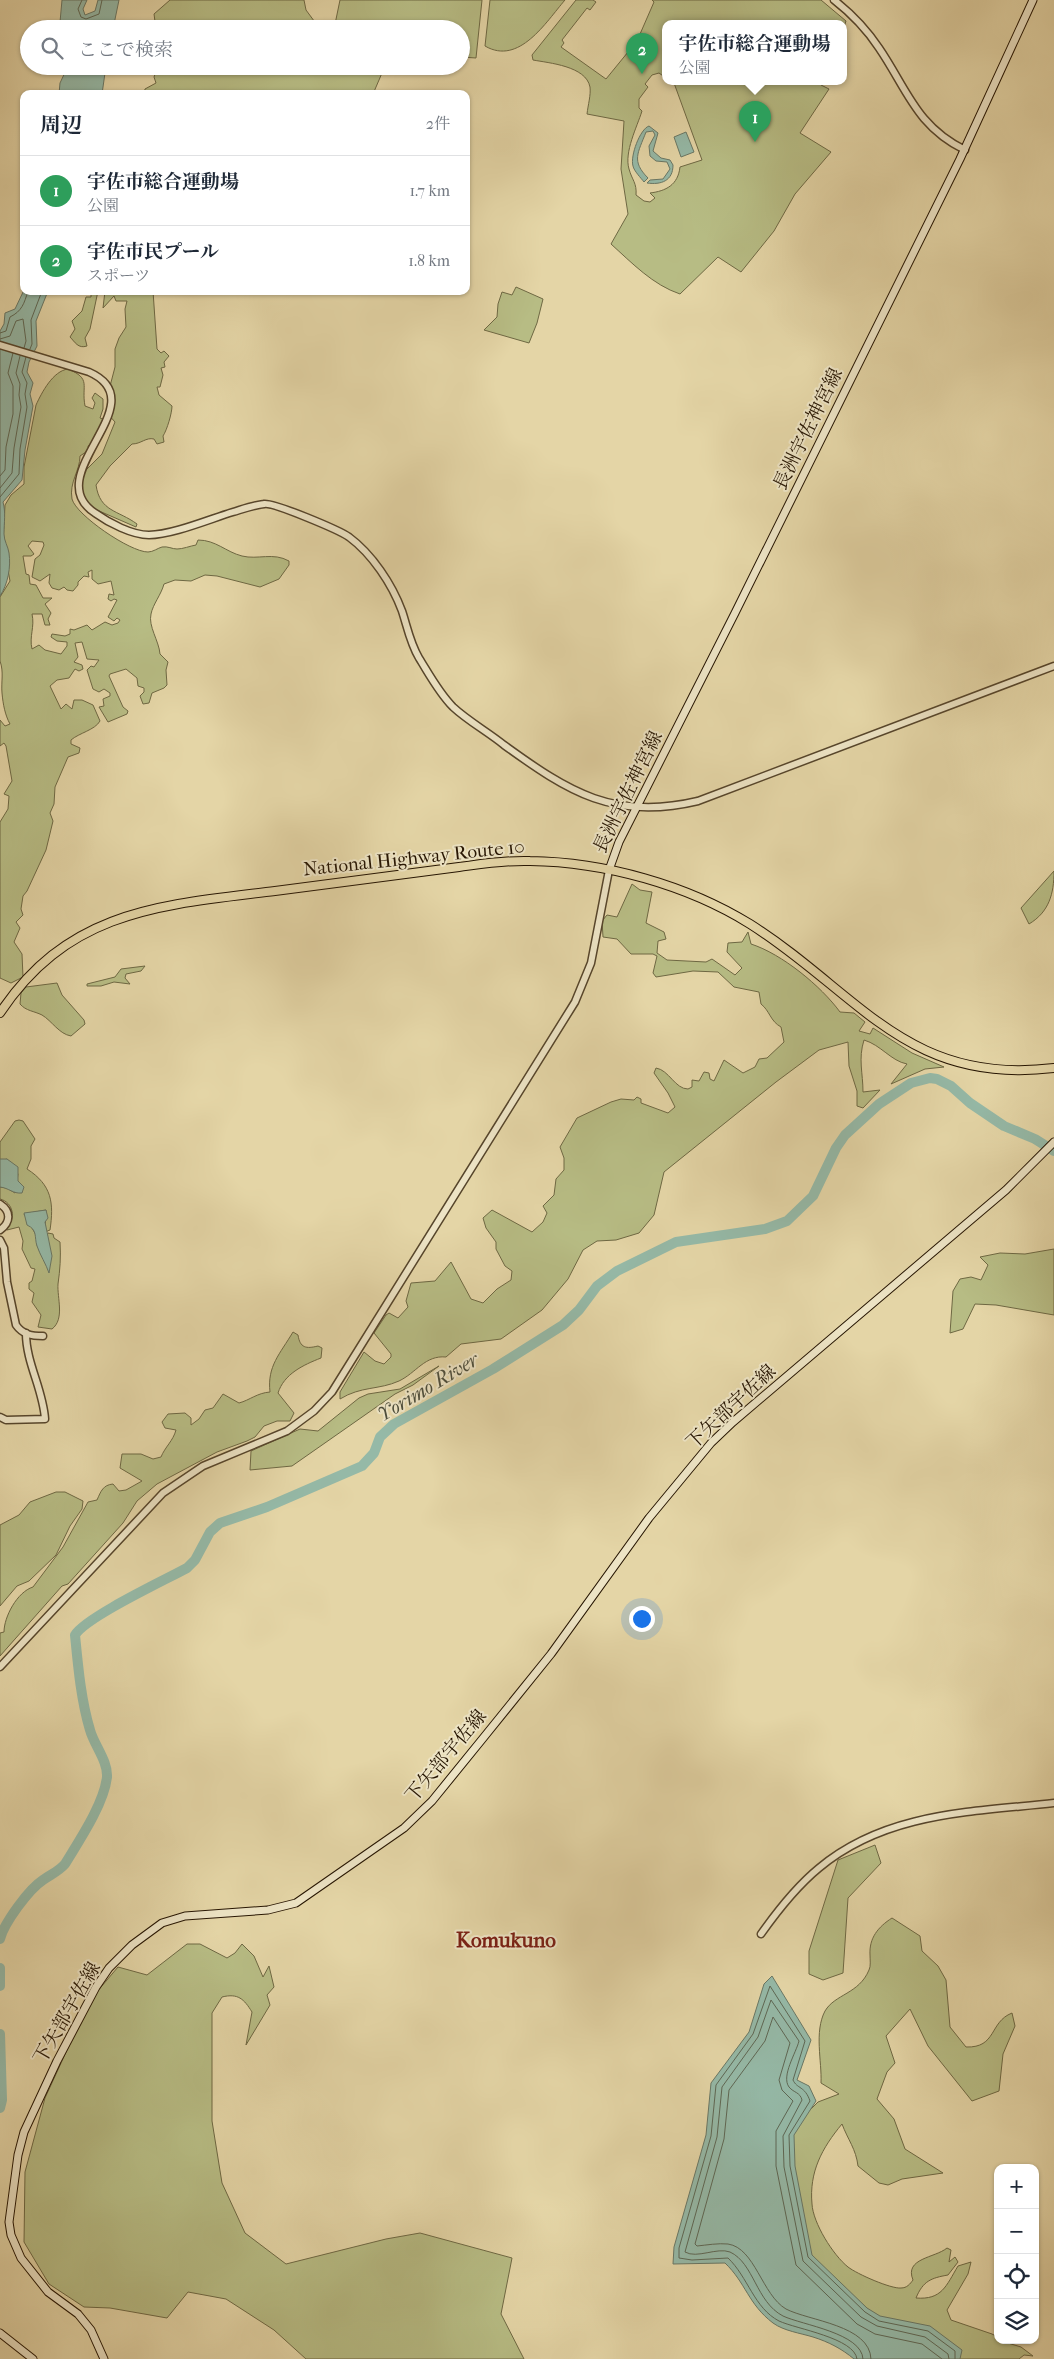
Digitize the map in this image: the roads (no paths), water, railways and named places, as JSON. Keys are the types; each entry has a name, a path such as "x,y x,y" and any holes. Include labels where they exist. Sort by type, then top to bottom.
{"highway":[{"name":"National Highway Route 10","path":"0,1013 26,980 65,946 106,923 150,909 492,862 540,861 609,870 689,894 751,925 871,1018 899,1038 920,1049 950,1061 998,1070 1054,1068"}],"main road":[{"name":"長洲宇佐神宮線","path":"609,870 616,847 964,150 1033,0"},
{"name":"下矢部宇佐線","path":"104,2359 91,2330 78,2314 48,2292 21,2258 11,2235 9,2222 18,2155 27,2125 56,2060 102,1977 132,1945 162,1923 184,1916 268,1910 296,1903 404,1828 432,1801 533,1676 649,1518 711,1443 733,1422 1006,1190 1054,1142"},
{"path":"0,2333 33,2359"}],"street":[{"path":"834,0 872,37 923,120 945,139 964,150"},
{"path":"0,345 89,372 105,382 111,399 107,418 78,480 81,498 92,511 129,530 149,535 268,503 341,533 362,549 388,584 400,606 417,655 452,706 558,783 594,799 637,808 682,805 715,796 1054,666"},
{"path":"0,1667 163,1493 203,1466 287,1431 314,1411 332,1392 575,1002 591,963 609,870"},
{"path":"0,1204 6,1208 9,1215 6,1225 0,1230"},
{"path":"0,1240 4,1248 8,1287 15,1323 26,1334 43,1336"},
{"path":"0,1417 6,1420 45,1419 44,1402 28,1350 26,1334"},
{"path":"761,1934 798,1887 820,1867 865,1838 901,1824 953,1813 1054,1803"}],"water":[{"path":"62,0 87,0 83,9 85,15 95,11 98,0 119,0 115,20 60,20"},
{"path":"64,75 105,75 103,90 59,90"},
{"path":"649,126 658,133 653,151 661,158 670,160 673,165 671,175 665,181 657,183 647,183 650,180 663,179 670,169 667,162 656,161 650,156 649,146 655,135 653,131 646,132 638,156 639,167 648,178 644,182 636,172 632,162 636,143 642,132"},
{"path":"686,132 694,152 681,157 674,137"},
{"path":"22,295 46,295 36,321 37,346 29,362 27,372 33,383 30,394 33,406 22,480 3,502 5,514 4,537 10,564 7,581 0,596 0,331 4,324 5,313 15,309"},
{"path":"0,1159 7,1159 18,1167 18,1181 24,1187 22,1193 16,1193 0,1187"},
{"path":"46,1210 48,1218 45,1222 52,1256 49,1273 37,1246 34,1231 27,1225 24,1213"},
{"path":"772,1976 811,2040 797,2080 809,2086 816,2101 794,2135 795,2166 812,2255 867,2308 880,2316 930,2326 962,2350 960,2359 854,2359 830,2344 777,2326 752,2301 738,2278 725,2263 673,2264 674,2247 706,2135 711,2083 749,2032 764,1984"}],"waterway":[{"name":"Yorimo River","path":"0,1939 6,1924 24,1898 37,1884 65,1864 90,1822 105,1788 107,1771 92,1736 84,1707 75,1635 82,1627 109,1609 187,1568 195,1560 210,1532 220,1523 267,1507 362,1466 374,1453 380,1437 394,1424 493,1369 563,1325 579,1310 597,1286 617,1271 676,1242 765,1229 787,1221 813,1196 836,1148 845,1135 879,1104 911,1083 930,1078 937,1079 951,1086 970,1103 1004,1126 1035,1139 1054,1151"},
{"name":"Yorimo River","path":"0,1968 0,1986"},
{"name":"Yorimo River","path":"0,2034 2,2100 0,2108"}],"place":[{"name":"宇佐市民プール","path":"642,74"},
{"name":"宇佐市総合運動場","path":"755,142"}],"district":[{"name":"Komukuno","path":"506,1940"}]}
